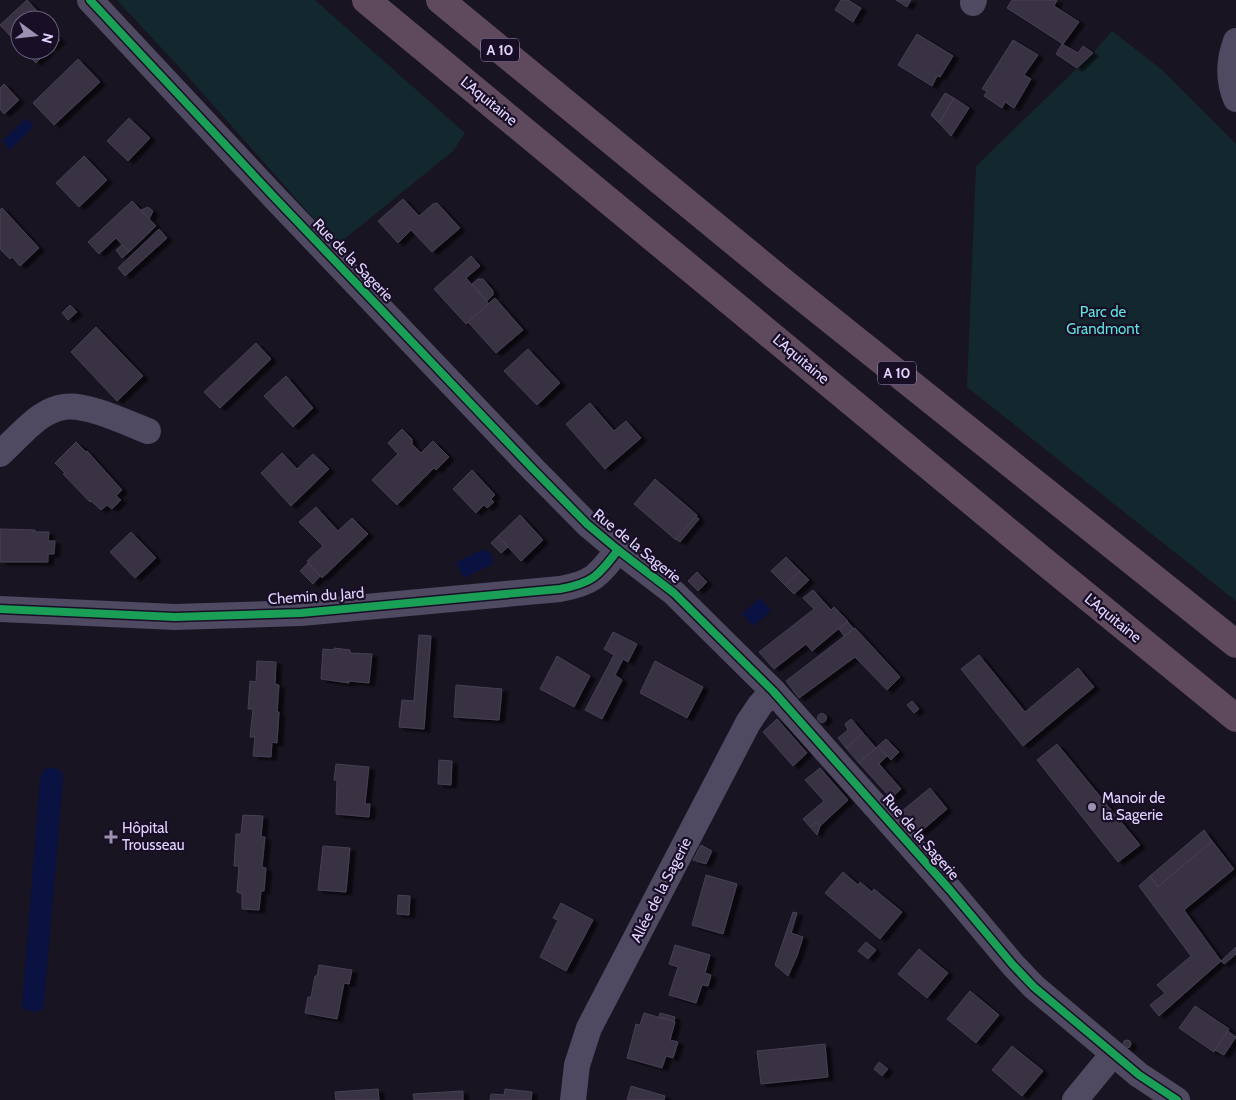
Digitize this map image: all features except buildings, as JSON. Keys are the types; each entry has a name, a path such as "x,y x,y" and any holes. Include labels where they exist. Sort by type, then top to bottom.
{"highway":[{"name":"L'Aquitaine","path":"366,0 1038,557 1236,718"},
{"name":"A 10","path":"440,0 782,281 1236,644"}],"street":[{"name":"Rue de la Sagerie","path":"90,0 274,198 587,524 674,592 773,690 1034,987 1139,1076 1177,1100"},
{"path":"1236,41 1230,69 1236,99"},
{"path":"0,454 40,417 64,407 89,409 148,431"},
{"name":"Chemin du Jard","path":"0,609 175,617 291,613 550,590 578,586 593,579 618,550"},
{"name":"Allée de la Sagerie","path":"573,1100 578,1065 589,1028 748,723 773,690"},
{"path":"1075,1100 1113,1054"}],"green space":[{"path":"117,0 315,0 465,133 453,151 337,245 182,70"},
{"name":"Parc de Grandmont","path":"1112,31 1161,69 1236,144 1236,601 967,387 976,166 1093,53"}],"shaded area":[{"path":"26,118 34,126 10,150 2,141"},
{"path":"485,549 492,554 493,564 464,578 456,562"},
{"path":"760,598 771,611 753,626 742,614"},
{"path":"47,768 55,768 62,772 63,780 44,1003 42,1010 34,1012 25,1010 22,1006 40,779 42,772"}],"cycle path":[{"path":"90,0 275,198 587,524 674,593 773,691 1034,987 1139,1075 1177,1100"},
{"path":"0,609 175,617 301,613 560,589 580,584 594,577 618,550"}],"place":[{"name":"Manoir de la Sagerie","path":"1092,807"},
{"name":"Hôpital Trousseau","path":"111,837"}]}
